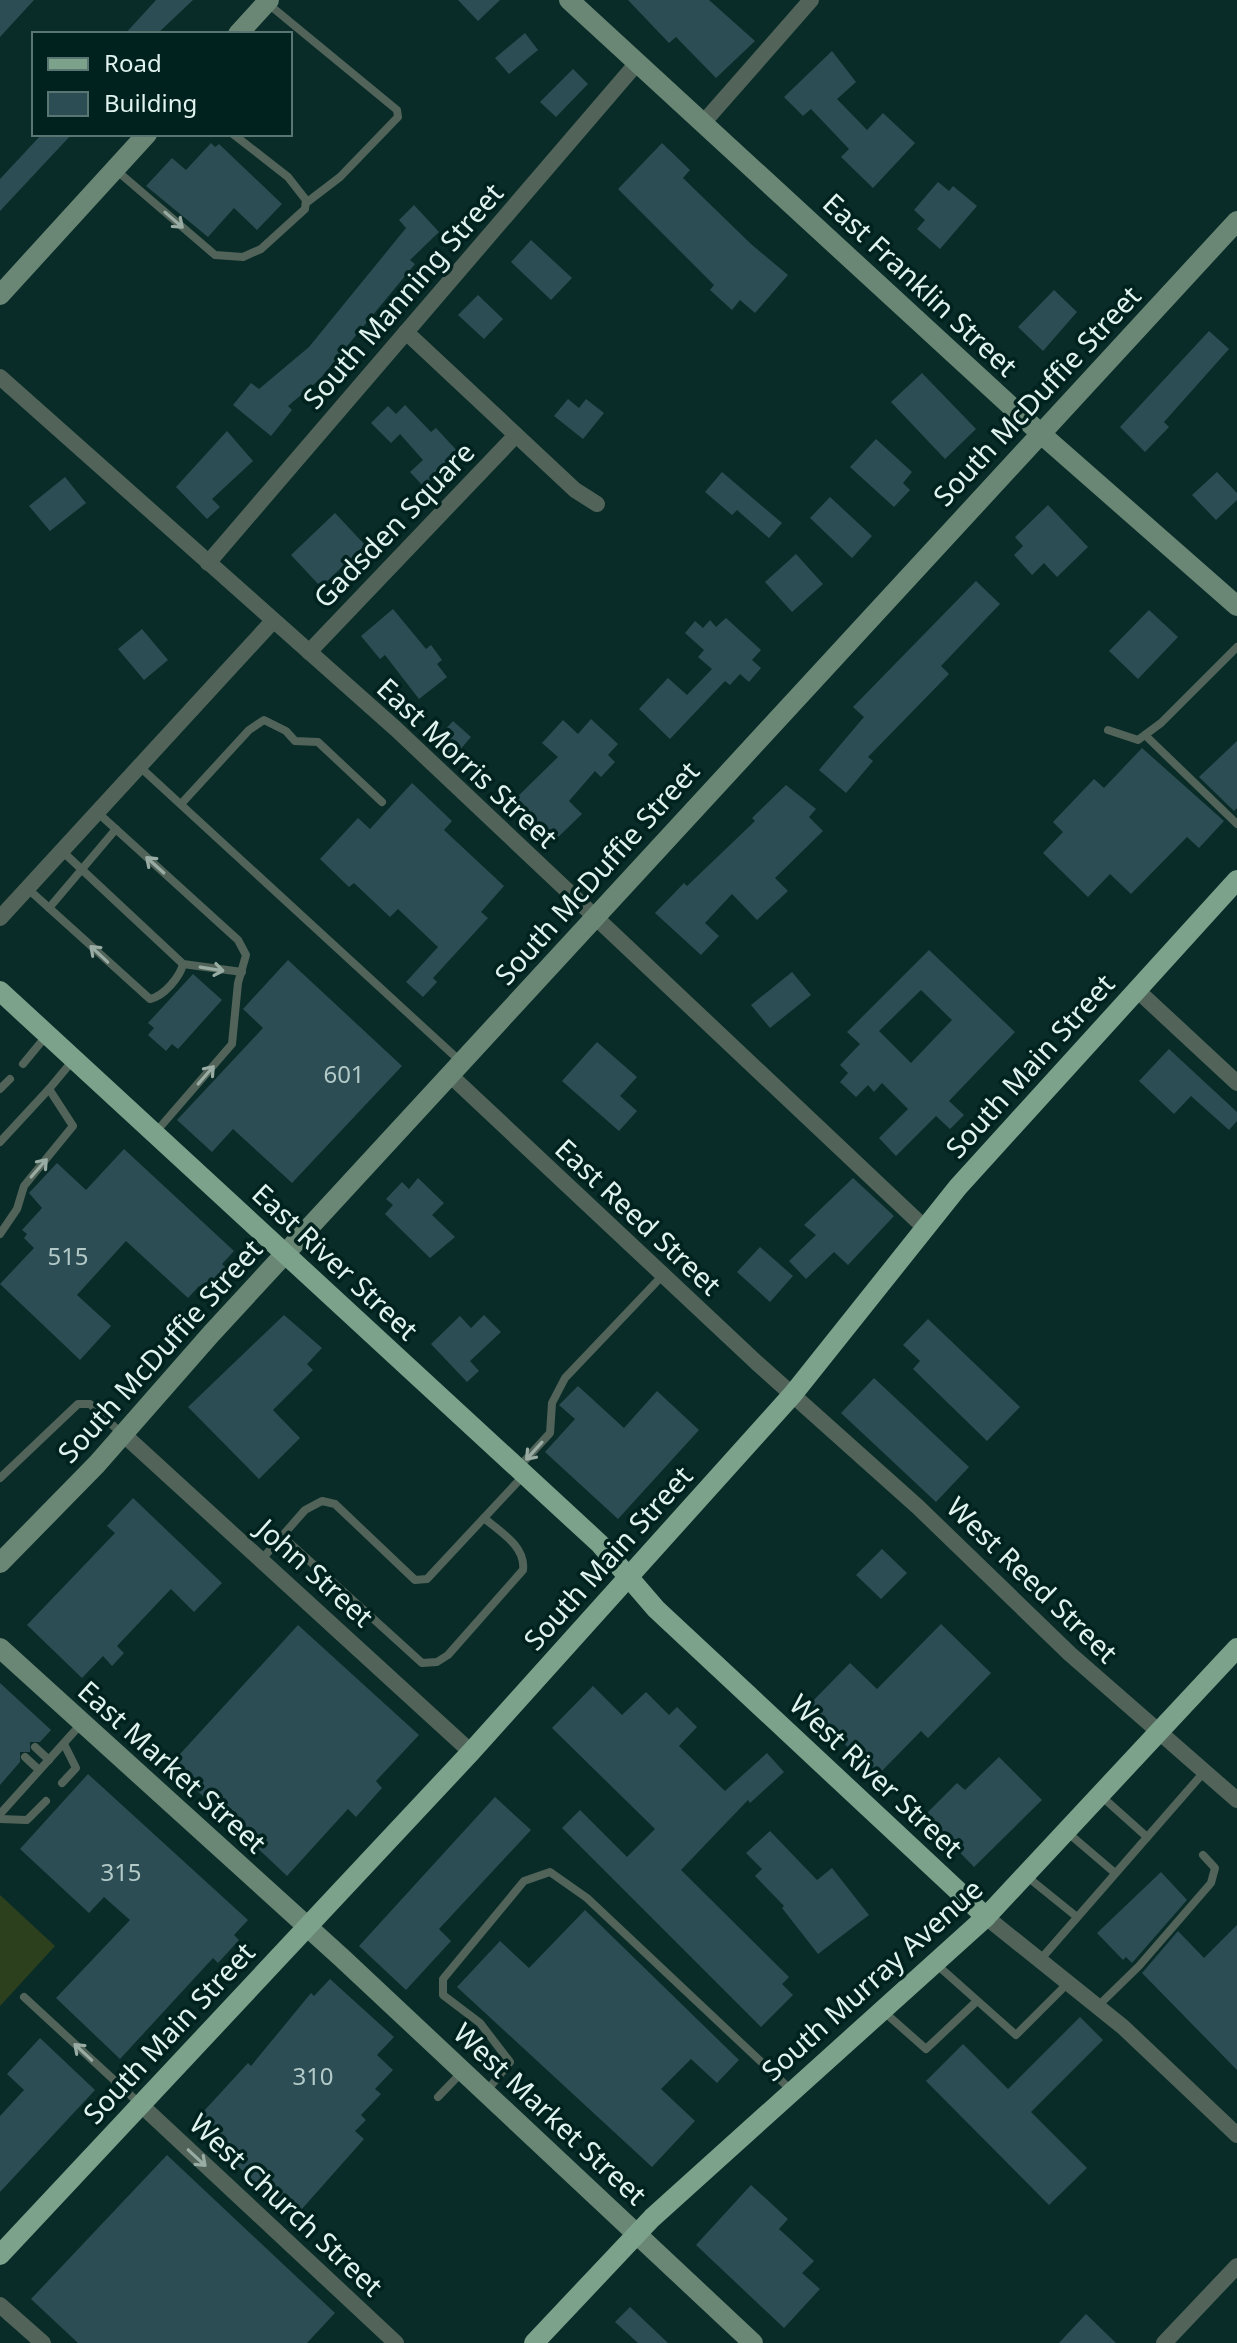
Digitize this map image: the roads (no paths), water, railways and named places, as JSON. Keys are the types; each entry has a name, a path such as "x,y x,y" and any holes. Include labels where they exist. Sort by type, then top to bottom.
{"main road":[{"name":"South Main Street","path":"0,2255 471,1752 793,1394 958,1187 1237,880"},
{"name":"East River Street","path":"0,991 521,1472 629,1576"},
{"name":"West River Street","path":"629,1576 656,1609 986,1917"},
{"name":"South Murray Avenue","path":"534,2343 635,2234 986,1917 1237,1648"}],"street":[{"name":"East Franklin Street","path":"569,0 1040,433 1237,606"},
{"path":"703,123 811,0"},
{"path":"240,32 268,2"},
{"name":"South Manning Street","path":"208,563 637,63"},
{"path":"0,295 145,136"},
{"name":"South McDuffie Street","path":"0,1563 123,1434 285,1253 1237,221"},
{"name":"Gadsden Square","path":"406,332 575,490 597,504"},
{"name":"East Morris Street","path":"0,377 309,652 926,1229"},
{"name":"Gadsden Square","path":"309,652 516,435"},
{"path":"0,918 273,621"},
{"path":"1137,990 1237,1083"},
{"name":"East Reed Street","path":"456,1068 663,1275 793,1394"},
{"name":"West Reed Street","path":"793,1394 1157,1732 1237,1800"},
{"name":"John Street","path":"123,1434 471,1752"},
{"name":"East Market Street","path":"0,1648 308,1927"},
{"name":"West River Street","path":"986,1917 1097,2006 1237,2135"},
{"name":"West Market Street","path":"308,1927 753,2343"},
{"name":"West Church Street","path":"140,2104 396,2343"},
{"path":"1164,2343 1237,2266"},
{"path":"0,2305 43,2343"}],"lane":[{"path":"268,2 397,110 398,117 340,177 306,203"},
{"path":"116,169 215,255 243,257 261,249 305,209 306,203 304,194 288,177 236,136"},
{"path":"1108,730 1138,740 1237,647"},
{"path":"181,804 249,730 264,720 286,731 295,741 318,742 382,802"},
{"path":"1145,735 1237,824"},
{"path":"139,767 456,1068"},
{"path":"97,812 238,940 246,955 238,983 232,1044 155,1134"},
{"path":"49,908 116,829"},
{"path":"62,850 183,964 242,972"},
{"path":"27,888 150,999 158,997 181,973 183,964"},
{"path":"23,1064 48,1035"},
{"path":"0,1142 74,1059"},
{"path":"0,1089 10,1079"},
{"path":"0,1234 17,1209 24,1186 73,1126 49,1089"},
{"path":"262,1559 305,1510 322,1501 335,1504 415,1580 427,1579 484,1518 550,1433 552,1403 565,1378 663,1275"},
{"path":"0,1478 78,1404 90,1404 123,1434"},
{"path":"282,1536 422,1663 437,1662 448,1655 523,1570 524,1560 516,1546 484,1518"},
{"path":"0,1816 82,1723"},
{"path":"62,1783 76,1768 64,1744"},
{"path":"35,1747 49,1760"},
{"path":"25,1757 39,1770"},
{"path":"1040,1960 1204,1772"},
{"path":"1100,1794 1147,1837"},
{"path":"0,1816 27,1820 46,1801"},
{"path":"1066,1831 1115,1873"},
{"path":"1097,2006 1139,1966 1211,1883 1215,1868 1203,1855"},
{"path":"486,2092 510,2062 480,2023 443,1995 443,1979 524,1881 550,1872 587,1898 792,2090"},
{"path":"1025,1875 1077,1917"},
{"path":"936,1964 1016,2035 1068,1983"},
{"path":"24,1997 140,2104"},
{"path":"883,2011 926,2049 977,2001"},
{"path":"438,2097 463,2071"}]}
